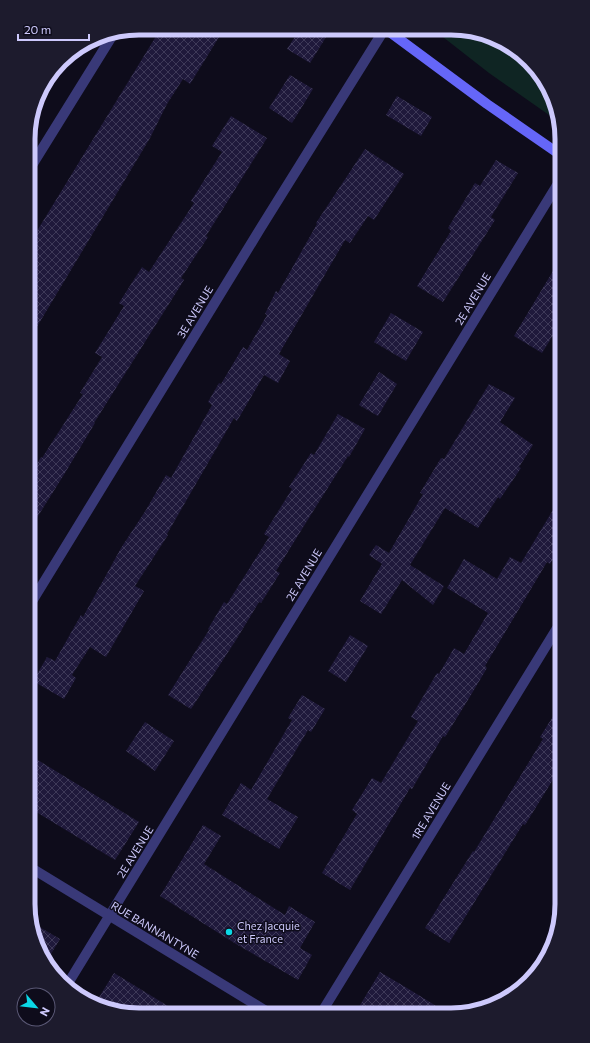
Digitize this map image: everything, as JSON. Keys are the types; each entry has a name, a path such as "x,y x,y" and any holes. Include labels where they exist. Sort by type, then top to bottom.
{"main road":[{"path":"393,35 487,104 555,151"}],"street":[{"name":"3E AVENUE","path":"35,597 260,229 383,35"},
{"path":"35,160 110,40"},
{"name":"2E AVENUE","path":"70,982 555,188"},
{"name":"1RE AVENUE","path":"324,1008 555,631"},
{"name":"RUE BANNANTYNE","path":"35,870 260,1008"}],"green space":[{"path":"440,35 458,35 484,41 497,46 520,61 529,70 544,93 553,117 489,73"}],"building":[{"path":"157,35 220,35 190,84 183,79 167,104 150,138 35,330 35,234"},
{"path":"296,35 327,35 310,63 287,49"},
{"path":"290,75 313,89 292,123 269,108"},
{"path":"397,96 432,117 421,136 386,115"},
{"path":"231,116 267,138 206,236 208,237 181,278 184,280 94,423 35,521 35,467 83,394 80,393 102,357 95,353 124,306 119,303 142,267 149,272 194,203 191,201 222,152 212,146"},
{"path":"365,149 404,174 374,220 368,216 350,243 345,240 279,354 290,361 278,383 264,375 237,421 234,418 167,534 168,535 135,586 144,591 106,657 90,647 72,675 76,678 64,699 35,682 35,678 47,657 55,661 81,615 83,617 121,548 146,510 166,475 171,478 212,405 208,402 219,383 221,384 243,347 247,350 267,315 265,314 276,291 278,293 317,224 316,223"},
{"path":"496,160 518,173 491,217 495,220 443,302 417,286 451,231 448,228 475,183 480,186"},
{"path":"555,268 555,332 542,353 514,336"},
{"path":"391,313 423,332 406,361 374,342"},
{"path":"379,372 397,384 378,416 359,405"},
{"path":"489,384 515,398 500,422 533,445 519,467 521,468 500,499 498,497 478,528 445,508 410,565 444,586 433,605 402,580 381,614 360,601 382,564 369,555 376,545 389,553 423,494 420,493 441,458 444,459"},
{"path":"338,414 365,429 349,457 348,456 276,571 280,573 261,603 259,602 191,709 168,695 209,630 208,629 224,602 227,604 269,537 264,534 292,489 289,487 311,453 314,455"},
{"path":"555,507 555,556 550,564 547,562 485,666 487,668 471,695 445,737 443,736 412,789 410,788 350,890 322,873 357,814 352,810 372,778 381,783 418,721 411,717 437,673 439,674 454,648 464,654 488,613 447,588 464,559 497,579 510,557 521,563"},
{"path":"350,635 368,646 346,682 328,671"},
{"path":"302,695 325,709 311,732 308,730 267,799 298,817 279,849 222,815 241,783 251,790 292,720 288,718"},
{"path":"555,713 555,776 525,825 523,824 449,943 425,928 473,851 474,852 543,739 540,737"},
{"path":"145,722 174,741 155,771 126,751"},
{"path":"35,758 139,822 115,860 35,811"},
{"path":"203,825 221,836 204,864 285,915 289,906 315,922 300,948 312,955 298,980 236,944 160,896"},
{"path":"38,926 60,939 49,957"},
{"path":"380,972 440,1008 358,1008"},
{"path":"114,973 171,1008 125,1007 98,999"}],"place":[{"name":"Chez Jacquie et France","path":"229,932"}]}
